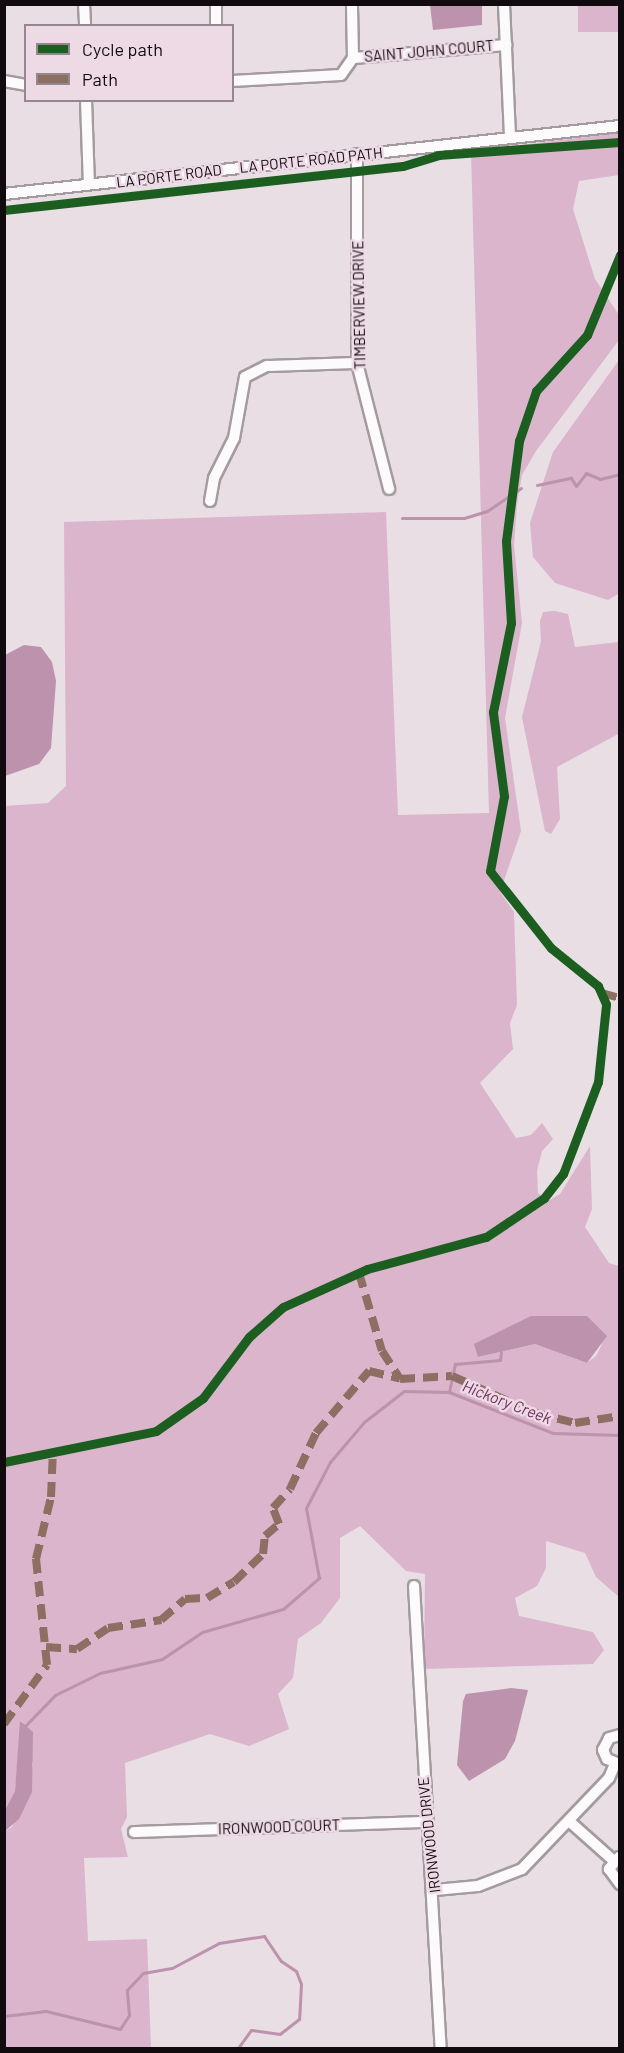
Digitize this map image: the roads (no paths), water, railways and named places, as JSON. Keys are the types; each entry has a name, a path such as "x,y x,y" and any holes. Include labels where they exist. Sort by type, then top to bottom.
{"street":[{"path":"84,4 85,24"},
{"path":"216,4 216,24"},
{"path":"234,81 341,75 353,58 352,4"},
{"path":"504,4 510,136"},
{"name":"SAINT JOHN COURT","path":"353,58 506,45"},
{"path":"4,81 24,85"},
{"path":"86,102 89,184"},
{"name":"LA PORTE ROAD","path":"4,194 510,136 620,126"},
{"name":"TIMBERVIEW DRIVE","path":"357,154 357,363 389,489"},
{"path":"210,501 214,478 234,438 242,385 250,373 267,366 357,363"},
{"name":"IRONWOOD DRIVE","path":"414,1586 424,1822 435,1890 441,2049"},
{"path":"435,1890 506,1878 569,1821 609,1778 617,1764 607,1759 604,1745 620,1735"},
{"path":"569,1821 616,1858 610,1874 620,1884"},
{"name":"IRONWOOD COURT","path":"134,1832 424,1822"}],"waterway":[{"path":"537,485 571,478 576,486 586,473 600,479 620,474"},
{"path":"402,518 464,518 487,511 521,488"},
{"path":"449,1392 455,1364 500,1360 501,1352"},
{"name":"Hickory Creek","path":"25,1726 55,1695 100,1673 162,1659 202,1632 283,1609 319,1578 306,1508 330,1462 364,1422 404,1391 449,1392 553,1433 620,1435"},
{"path":"4,2016 46,2011 120,2029 129,2015 127,1990 143,1973 172,1968 219,1943 264,1936 281,1961 296,1971 301,1984 299,2019 280,2034 251,2030 238,2048"}]}
